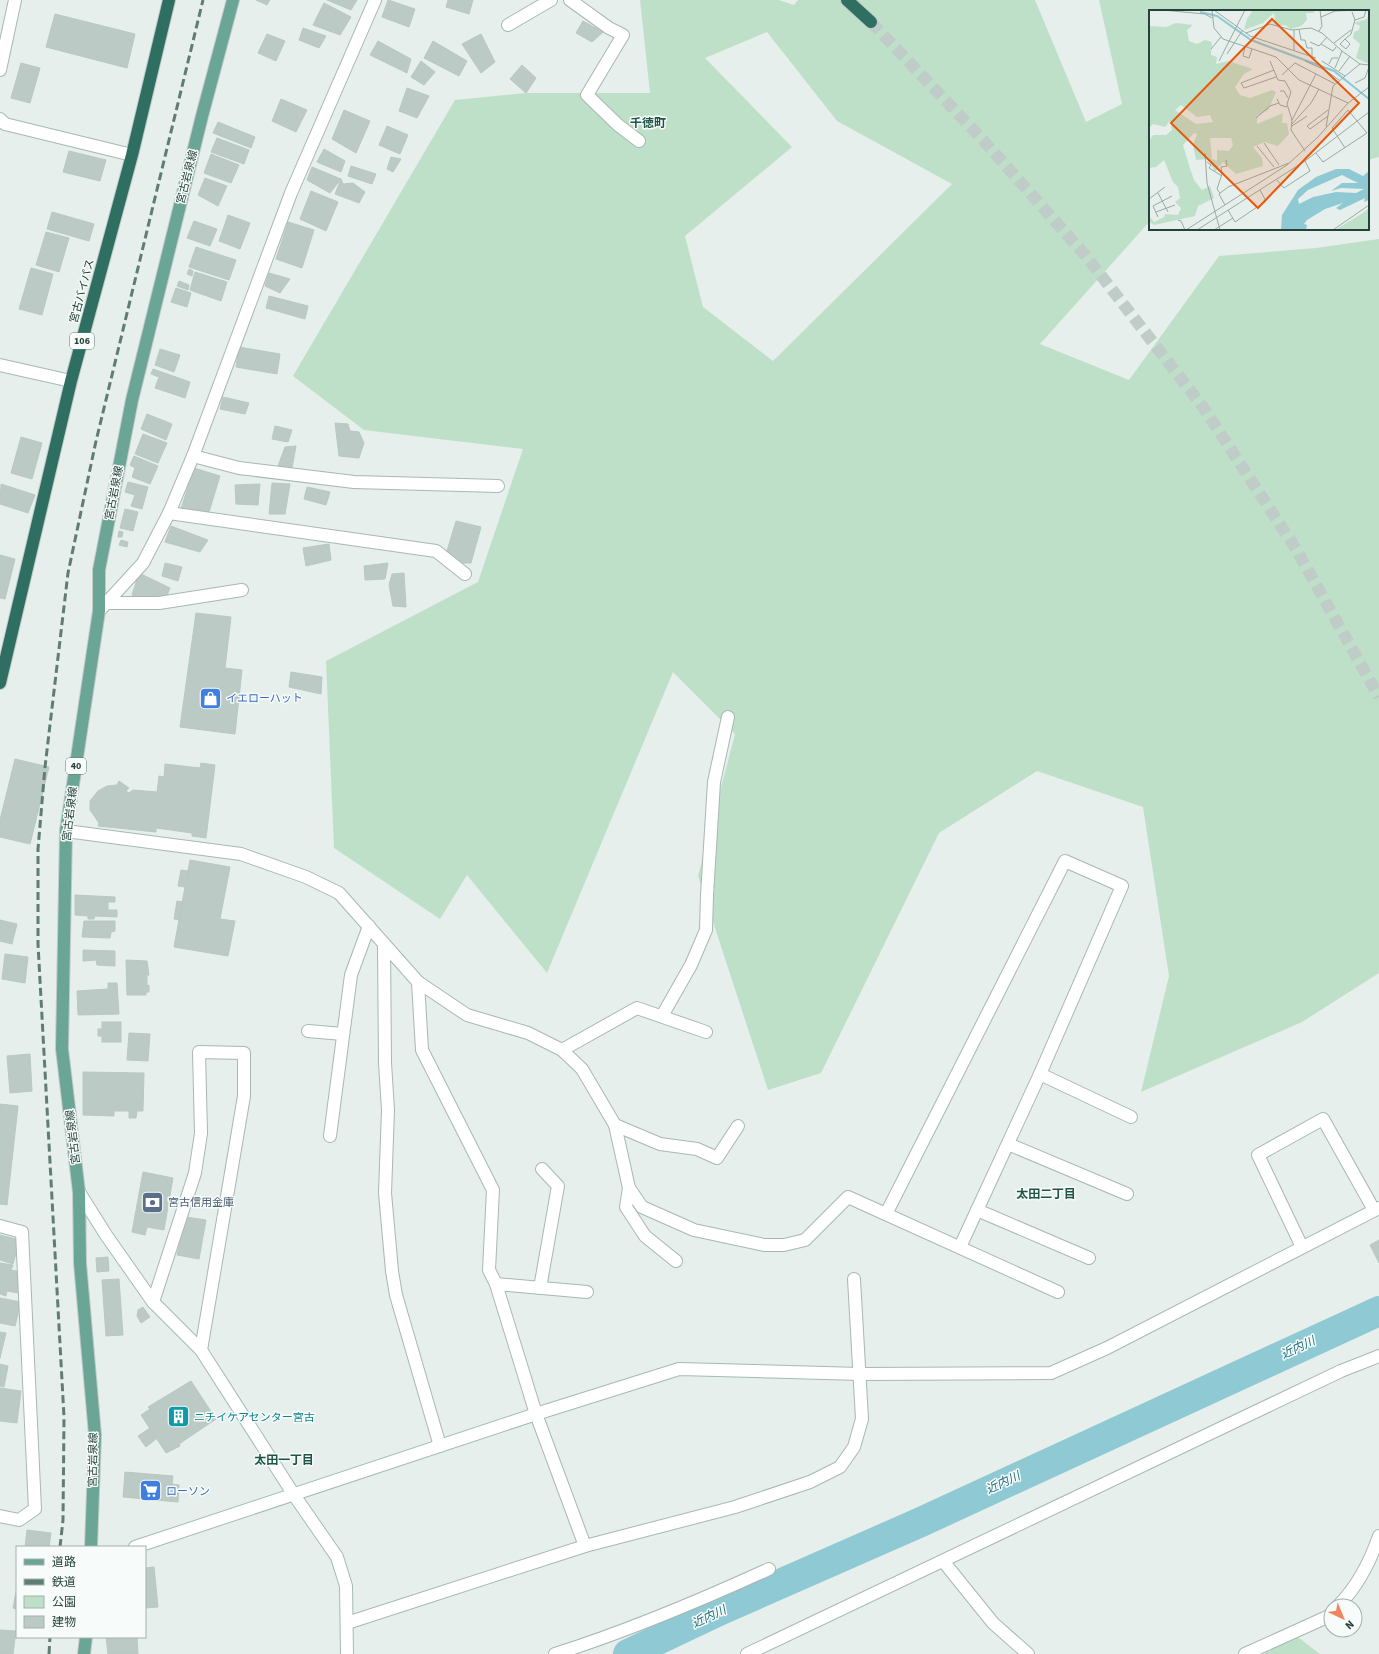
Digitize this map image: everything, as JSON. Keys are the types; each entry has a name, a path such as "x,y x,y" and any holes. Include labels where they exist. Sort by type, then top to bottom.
{"highway":[{"name":"宮古バイパス","path":"0,683 71,381 132,155 168,0"},
{"path":"847,0 871,22"}],"main road":[{"name":"宮古岩泉線","path":"91,1546 95,1435 80,1263 79,1192 62,1049 66,831 103,607 99,570 132,400 202,116 233,0"},
{"path":"84,1654 86,1638"}],"street":[{"path":"0,70 14,0"},
{"path":"103,607 144,563 169,513 193,456 291,193 375,0"},
{"path":"508,25 551,0"},
{"path":"570,0 609,28 623,35 587,95 618,125 639,141"},
{"path":"0,119 5,124 132,155"},
{"path":"0,365 71,381"},
{"path":"193,456 239,468 354,482 498,486"},
{"path":"169,513 436,552 465,574"},
{"path":"103,607 159,603 242,590"},
{"path":"662,1016 691,965 706,930 714,782 728,717"},
{"path":"66,831 241,854 306,877 339,893 418,982 466,1015 528,1033 562,1050 582,1069 615,1125 629,1188 626,1207 645,1236 676,1261"},
{"path":"886,1214 1065,862 1122,886 1040,1074 960,1247"},
{"path":"330,1136 351,975 369,926"},
{"path":"384,944 385,1063 388,1110 385,1192 392,1271 396,1295 440,1446"},
{"path":"418,982 422,1050 493,1190 490,1270 496,1284 536,1414 585,1546"},
{"path":"562,1050 638,1008 706,1032"},
{"path":"308,1031 343,1034"},
{"path":"153,1302 195,1173 201,1133 199,1052 244,1052 244,1096 201,1350"},
{"path":"1040,1074 1131,1117"},
{"path":"138,1546 536,1414 679,1369 860,1374 1051,1373 1107,1348 1377,1209 1323,1119 1258,1155 1302,1247"},
{"path":"615,1125 660,1144 697,1149 717,1158 738,1126"},
{"path":"1008,1144 1127,1194"},
{"path":"540,1288 558,1186 542,1168"},
{"path":"629,1188 642,1207 694,1230 764,1245 784,1245 805,1240 848,1197 1058,1292"},
{"path":"79,1192 106,1235 153,1302 201,1350 294,1495 337,1556 346,1586 347,1654"},
{"path":"977,1210 1089,1258"},
{"path":"0,1226 22,1232 35,1509 19,1520 0,1516"},
{"path":"347,1623 585,1546 735,1507 810,1482 840,1467 854,1447 862,1419 854,1279"},
{"path":"496,1284 587,1292"},
{"path":"747,1654 1340,1371 1379,1356"},
{"path":"1345,1598 1352,1591 1371,1558 1379,1536"},
{"path":"943,1561 993,1623 1028,1654"},
{"path":"555,1654 607,1637 709,1597 769,1569"},
{"path":"1245,1654 1323,1619"}],"green space":[{"path":"640,0 779,0 794,5 798,0 1035,0 1086,122 1122,104 1099,0 1379,0 1379,157 1369,160 1369,10 1149,10 1149,222 1040,344 1129,380 1219,256 1316,248 1379,239 1379,973 1302,1022 1141,1092 1169,976 1143,807 1037,771 939,833 821,1073 768,1090 698,876 735,734 673,672 547,973 467,875 440,919 334,848 326,661 478,582 523,449 364,430 293,376 455,100 526,93 650,93","holes":["767,32 837,121 952,184 773,361 703,307 685,236 792,147 705,58"]},
{"path":"1286,1628 1320,1654 1264,1654"}],"building":[{"path":"256,0 270,0 267,5"},
{"path":"327,0 357,0 351,10"},
{"path":"388,0 415,9 409,27 382,17"},
{"path":"448,0 473,0 469,14 446,7"},
{"path":"324,3 351,17 340,35 313,25"},
{"path":"55,14 135,34 127,68 46,47"},
{"path":"583,21 603,32 592,42 576,33"},
{"path":"303,28 326,36 319,48 299,40"},
{"path":"267,34 285,41 276,61 258,53"},
{"path":"481,34 495,62 481,73 462,44"},
{"path":"378,41 411,59 407,73 370,55"},
{"path":"433,41 467,61 459,76 424,58"},
{"path":"421,61 435,72 424,85 411,77"},
{"path":"21,63 40,68 30,103 11,98"},
{"path":"522,65 536,78 526,93 510,79"},
{"path":"407,88 429,96 417,118 399,111"},
{"path":"281,99 307,110 296,132 272,121"},
{"path":"344,110 370,121 356,153 332,139"},
{"path":"218,122 255,137 251,148 213,133"},
{"path":"387,126 408,135 400,154 379,145"},
{"path":"217,138 249,150 244,164 211,152"},
{"path":"324,149 345,161 341,172 317,162"},
{"path":"69,151 106,160 100,181 63,172"},
{"path":"211,154 239,165 231,183 204,173"},
{"path":"391,157 401,159 393,172 387,169"},
{"path":"351,166 376,174 372,184 348,176"},
{"path":"312,167 341,179 330,193 307,180"},
{"path":"205,178 227,186 218,206 198,195"},
{"path":"341,179 343,184 353,183 365,192 359,203 335,194"},
{"path":"311,191 338,202 326,231 300,219"},
{"path":"52,212 94,224 89,241 47,229"},
{"path":"228,215 250,223 240,249 219,241"},
{"path":"194,221 217,229 210,246 187,238"},
{"path":"288,222 314,230 302,268 276,259"},
{"path":"46,232 69,238 59,272 36,265"},
{"path":"196,247 236,260 229,280 189,267"},
{"path":"31,268 53,274 42,315 19,309"},
{"path":"189,269 193,271 192,276 187,274"},
{"path":"195,272 227,282 221,301 190,290"},
{"path":"269,273 290,279 280,293 265,286"},
{"path":"179,281 189,285 188,290 177,286"},
{"path":"176,288 191,293 187,307 171,302"},
{"path":"269,296 308,306 305,319 266,308"},
{"path":"239,347 280,354 277,374 236,367"},
{"path":"160,349 180,355 174,372 155,365"},
{"path":"153,369 190,382 185,398 155,388 159,377 151,374"},
{"path":"223,397 249,403 245,414 220,409"},
{"path":"147,414 172,424 166,440 141,429"},
{"path":"335,423 348,424 350,431 359,432 364,443 359,458 339,456"},
{"path":"275,426 292,430 288,442 272,439"},
{"path":"143,434 167,443 158,463 135,454"},
{"path":"21,437 42,443 32,479 11,473"},
{"path":"296,446 292,468 278,466 285,447"},
{"path":"134,456 158,466 150,484 132,477 135,468 130,465"},
{"path":"194,468 220,476 209,512 181,509"},
{"path":"128,482 148,487 142,509 131,506 135,495 125,492"},
{"path":"272,483 290,484 285,514 269,514"},
{"path":"1,484 35,495 28,513 0,504"},
{"path":"260,484 258,505 236,504 235,485"},
{"path":"307,487 330,492 326,505 304,499"},
{"path":"125,509 138,512 133,531 120,528"},
{"path":"456,521 481,527 471,563 463,563 447,551"},
{"path":"171,526 208,540 200,552 165,542"},
{"path":"119,531 123,532 122,537 118,537"},
{"path":"121,540 128,542 127,547 119,545"},
{"path":"329,544 331,560 306,566 303,548"},
{"path":"0,555 15,559 5,599 0,598"},
{"path":"165,563 182,567 178,581 162,576"},
{"path":"388,563 385,579 365,580 364,566"},
{"path":"139,573 170,588 166,598 145,600 132,595"},
{"path":"404,573 406,607 393,606 389,585 392,574"},
{"name":"イエローハット","path":"196,613 231,617 225,668 242,670 235,734 180,727"},
{"path":"291,672 322,677 321,694 289,687"},
{"path":"15,759 49,767 30,844 0,837 0,820"},
{"path":"201,763 215,765 206,838 192,836 192,833 156,828 156,832 98,826 99,823 90,810 90,801 98,791 107,786 117,785 119,781 129,788 126,791 129,793 133,790 157,792 159,776 164,777 165,764 200,768"},
{"path":"190,860 230,867 220,919 235,921 228,956 174,947"},
{"path":"181,870 188,871 185,887 178,886"},
{"path":"75,895 115,897 115,902 108,902 108,910 117,910 117,917 95,916 94,919 88,919 88,916 75,915"},
{"path":"177,901 183,902 179,920 174,919"},
{"path":"0,920 17,924 12,944 0,941"},
{"path":"84,921 115,921 115,931 111,932 110,938 82,937"},
{"path":"83,950 115,951 115,966 97,965 96,960 83,961"},
{"path":"5,954 28,957 25,983 2,979"},
{"path":"126,960 147,961 149,975 147,975 147,986 149,985 149,992 146,992 146,995 127,995"},
{"path":"108,983 117,983 119,1014 78,1015 77,991 108,989"},
{"path":"102,1022 121,1022 121,1042 102,1042"},
{"path":"98,1029 102,1029 102,1036 98,1036"},
{"path":"129,1033 150,1034 148,1061 127,1060"},
{"path":"30,1054 32,1091 10,1093 7,1056"},
{"path":"83,1072 144,1073 143,1111 137,1111 136,1118 129,1118 129,1111 114,1111 114,1116 83,1115"},
{"path":"0,1104 18,1106 7,1205 0,1204"},
{"name":"宮古信用金庫","path":"143,1172 173,1178 164,1230 147,1227 145,1235 132,1232"},
{"path":"186,1217 206,1220 199,1259 177,1255 180,1242 177,1241 178,1232 182,1233"},
{"path":"0,1235 20,1240 13,1264 0,1260"},
{"path":"1379,1240 1379,1263 1370,1245"},
{"path":"108,1257 109,1271 97,1272 96,1258"},
{"path":"0,1263 13,1265 11,1270 22,1272 18,1293 7,1291 6,1296 0,1294"},
{"path":"119,1279 123,1335 106,1336 102,1280"},
{"path":"0,1298 21,1302 15,1326 0,1323"},
{"path":"143,1307 150,1317 141,1323 137,1316 138,1310"},
{"path":"0,1332 6,1333 0,1358"},
{"path":"0,1364 8,1366 4,1387 0,1386"},
{"name":"ニチイケアセンター宮古","path":"191,1381 216,1419 179,1444 180,1446 166,1453 141,1415 150,1409 148,1407"},
{"path":"0,1388 21,1391 17,1423 0,1421"},
{"path":"150,1428 156,1439 146,1447 138,1436"},
{"name":"ローソン","path":"125,1472 173,1476 172,1484 179,1485 178,1502 123,1497"},
{"path":"27,1530 51,1533 49,1546 25,1546"},
{"path":"154,1567 158,1607 146,1608 146,1568"},
{"path":"16,1592 16,1609 13,1608"},
{"path":"0,1630 16,1631 13,1654 0,1654"},
{"path":"106,1638 137,1638 138,1654 108,1654"}],"waterway":[{"name":"近内川","path":"628,1654 721,1610 921,1522 1379,1311"}],"tunnel":[{"path":"871,22 983,140 1086,256 1203,407 1296,549 1379,697"}],"railway":[{"path":"60,1546 63,1520 64,1417 38,944 38,849 45,767 68,573 96,441 203,0"},
{"path":"49,1654 50,1638"}],"place":[{"name":"イエローハット","path":"211,698"},
{"name":"宮古信用金庫","path":"153,1202"},
{"name":"ニチイケアセンター宮古","path":"178,1417"},
{"name":"ローソン","path":"151,1491"}],"district":[{"name":"千徳町","path":"648,123"},
{"name":"太田二丁目","path":"1046,1194"},
{"name":"太田一丁目","path":"284,1460"}]}
